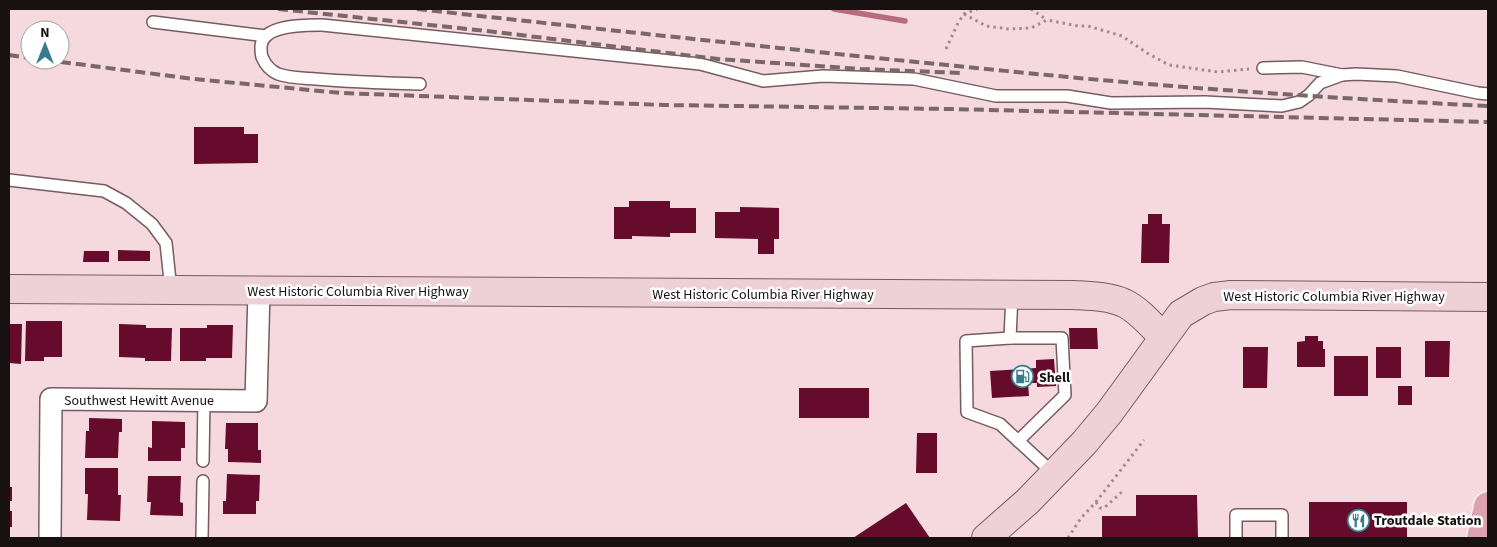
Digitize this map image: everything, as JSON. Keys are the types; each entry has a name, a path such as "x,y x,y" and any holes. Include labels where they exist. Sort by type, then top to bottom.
{"main road":[{"path":"1480,538 1488,506"}],"street":[{"name":"West Historic Columbia River Highway","path":"9,289 1073,296 1111,299 1126,304 1142,316 1163,337 1181,314 1193,306 1214,297 1231,295 1488,296"},
{"name":"Southwest Hewitt Avenue","path":"50,538 51,399 256,401 259,291"},
{"path":"986,538 1054,475 1109,413 1163,337"}],"lane":[{"path":"153,22 266,36"},
{"path":"420,84 338,81 277,74 267,66 261,55 261,43 266,36 279,29 299,25 322,25 700,64 763,81 823,76 914,79 996,96 1067,96 1111,103 1205,102 1282,106 1299,102 1309,95 1320,83 1342,75"},
{"path":"1263,68 1302,67 1342,75 1397,76 1469,92 1488,94"},
{"path":"9,180 104,192 126,204 152,224 166,243 171,290"},
{"path":"1010,338 1012,296"},
{"path":"1018,441 1066,395 1062,338 1010,338 966,341 967,412 1000,424 1018,441 1054,475"},
{"path":"203,461 204,400"},
{"path":"202,538 203,481"},
{"path":"1236,538 1236,515 1282,515 1282,538"}],"path":[{"path":"946,48 964,14 977,9"},
{"path":"1031,9 1047,20 1088,26 1122,36 1169,65 1218,72 1263,68"},
{"path":"964,14 986,26 1009,29 1031,28 1047,20"},
{"path":"1068,538 1144,440"},
{"path":"1096,502 1100,508 1104,508 1124,490"}],"building":[{"path":"194,127 244,127 244,134 258,134 258,163 194,164"},
{"path":"629,201 670,201 670,208 696,208 696,233 670,233 670,237 632,236 632,239 614,239 614,207 629,207"},
{"path":"740,207 779,208 779,239 774,239 774,254 758,254 758,239 715,238 715,212 740,212"},
{"path":"1148,214 1162,214 1162,224 1170,224 1169,263 1141,263 1142,224 1148,224"},
{"path":"118,250 150,251 150,261 118,261"},
{"path":"84,251 109,251 109,262 83,262"},
{"path":"26,321 62,321 62,357 44,357 44,361 25,361"},
{"path":"9,324 22,324 21,364 9,363"},
{"path":"119,324 146,325 146,328 172,328 171,361 145,361 145,358 119,357"},
{"path":"207,325 233,325 232,358 180,361 180,328 207,328"},
{"path":"1069,328 1097,328 1098,349 1070,349"},
{"path":"1305,336 1318,336 1318,341 1323,341 1325,367 1297,367 1297,342 1305,341"},
{"path":"1425,341 1450,341 1449,377 1425,377"},
{"path":"1243,347 1268,347 1267,388 1243,388"},
{"path":"1376,347 1401,347 1401,378 1376,378"},
{"path":"1334,356 1368,356 1368,396 1334,396"},
{"name":"Shell","path":"1054,359 1056,386 1037,387 1037,383 1028,383 1029,396 992,398 990,371 1036,368 1036,360"},
{"path":"1398,386 1412,386 1412,405 1398,405"},
{"path":"799,388 869,388 869,418 799,418"},
{"path":"89,418 122,419 122,432 119,432 118,458 85,458 86,431 89,431"},
{"path":"152,421 185,422 185,448 181,448 181,461 148,461 148,447 152,448"},
{"path":"226,423 258,423 258,450 261,450 261,463 228,462 228,449 225,449"},
{"path":"917,433 937,433 937,473 916,473"},
{"path":"85,468 118,468 118,495 121,495 120,521 87,520 88,494 85,494"},
{"path":"227,474 260,475 259,501 256,501 256,514 223,514 223,501 226,501"},
{"path":"148,476 181,476 180,502 183,503 183,516 150,515 151,502 147,502"},
{"path":"9,487 12,487 12,501 9,501"},
{"path":"1136,495 1197,495 1198,538 1102,538 1102,516 1136,516"},
{"name":"Troutdale Station","path":"1309,502 1407,502 1407,538 1309,538"},
{"path":"906,503 930,538 853,538"},
{"path":"9,511 12,511 12,527 9,527"}],"waterway":[{"path":"834,9 905,21"}],"railway":[{"path":"278,9 487,31 718,59 861,69 962,73"},
{"path":"417,9 1068,77 1278,94 1488,106"},
{"path":"9,55 20,57"},
{"path":"70,63 194,79 341,93 664,105 949,109 1488,122"}],"place":[{"name":"Shell","path":"1023,377"},
{"name":"Troutdale Station","path":"1358,520"}]}
